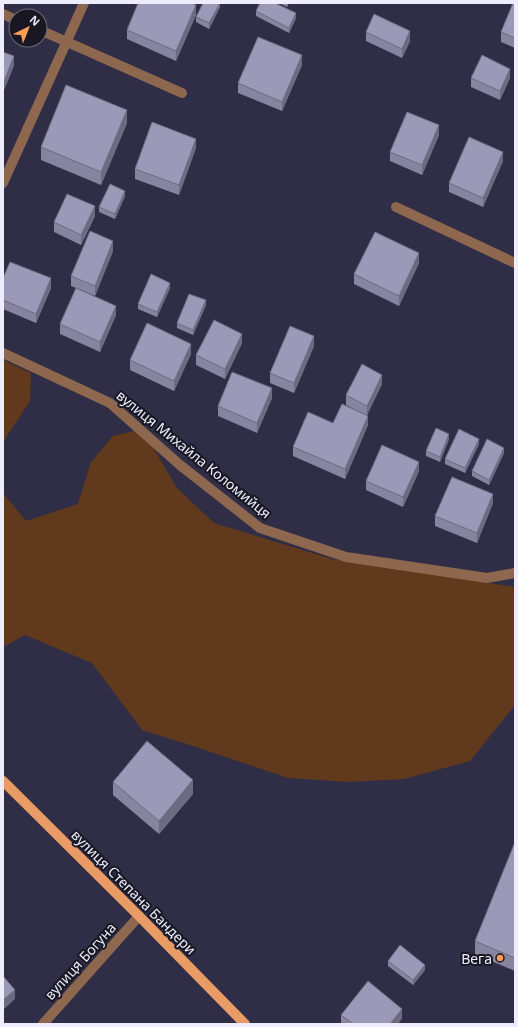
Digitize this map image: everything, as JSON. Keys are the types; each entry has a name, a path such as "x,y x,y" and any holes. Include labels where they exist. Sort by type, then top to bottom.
{"main road":[{"name":"вулиця Степана Бандери","path":"3,781 245,1024"}],"street":[{"path":"3,183 84,3"},
{"path":"48,34 182,92"},
{"path":"396,207 515,263"},
{"name":"вулиця Михайла Коломийця","path":"3,353 110,403 180,465 260,528 346,557 487,578 515,573"},
{"name":"вулиця Богуна","path":"43,1024 139,916"}],"shaded area":[{"path":"3,360 31,373 30,401 3,442"},
{"path":"142,429 177,488 214,523 332,559 515,587 514,706 470,761 404,779 349,782 288,778 142,730 92,663 25,635 3,647 3,493 26,521 78,504 91,462 113,436"}],"building":[{"path":"138,3 191,3 196,5 176,51 127,30"},
{"path":"203,3 220,3 209,23 196,17"},
{"path":"260,3 275,3 296,13 289,28 256,11"},
{"path":"513,3 515,3 515,38 501,32"},
{"path":"374,14 410,31 402,49 366,32"},
{"path":"258,37 302,55 282,102 238,83"},
{"path":"3,52 14,56 3,84"},
{"path":"482,55 510,69 500,91 471,78"},
{"path":"66,85 127,110 101,172 41,147"},
{"path":"407,112 439,125 422,165 390,152"},
{"path":"152,122 196,139 179,185 135,169"},
{"path":"469,137 503,152 483,198 449,183"},
{"path":"110,184 125,191 115,214 99,207"},
{"path":"67,194 95,206 81,235 54,222"},
{"path":"90,231 113,241 95,286 71,276"},
{"path":"375,232 419,253 399,296 354,274"},
{"path":"10,262 51,278 36,314 3,300 3,278"},
{"path":"151,274 170,283 157,312 138,304"},
{"path":"76,288 116,306 100,342 60,324"},
{"path":"189,294 206,300 193,330 177,323"},
{"path":"214,320 242,334 225,369 196,355"},
{"path":"147,323 191,344 174,381 130,360"},
{"path":"290,326 314,336 294,383 270,373"},
{"path":"362,364 382,375 367,406 346,395"},
{"path":"232,372 272,388 257,423 218,406"},
{"path":"342,404 368,416 345,469 293,447 308,412 333,423"},
{"path":"436,428 449,434 440,457 426,451"},
{"path":"459,429 479,439 465,468 445,459"},
{"path":"487,439 504,448 489,480 472,471"},
{"path":"382,445 419,462 403,497 366,481"},
{"path":"452,477 493,494 477,533 435,516"},
{"path":"147,741 193,780 159,821 113,782"},
{"path":"515,842 515,958 475,941"},
{"path":"400,945 425,965 413,980 388,961"},
{"path":"3,976 15,990 3,1000"},
{"path":"368,981 402,1009 390,1024 353,1024 341,1015"}],"place":[{"name":"Вега","path":"500,958"}]}
